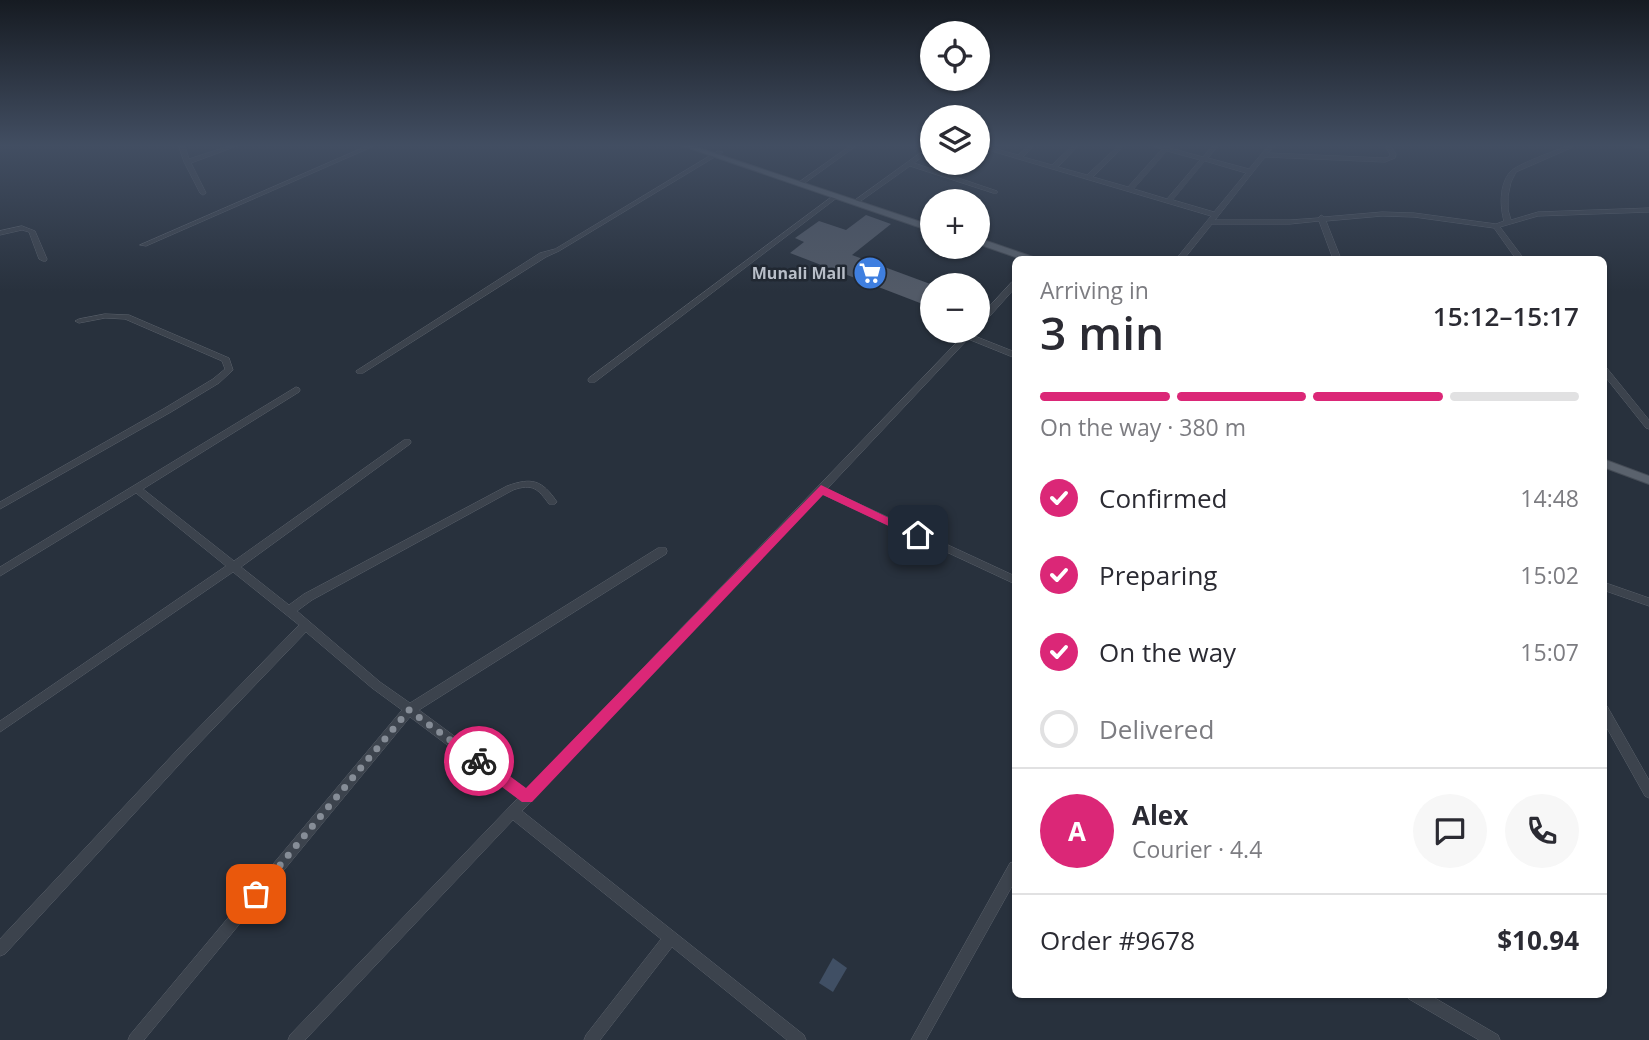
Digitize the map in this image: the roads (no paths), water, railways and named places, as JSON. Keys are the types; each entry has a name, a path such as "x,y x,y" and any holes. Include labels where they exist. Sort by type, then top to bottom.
{"main road":[{"path":"830,195 858,201"},
{"path":"839,195 920,222"},
{"path":"990,247 1020,256"},
{"path":"990,248 1012,257"},
{"path":"1607,462 1649,477"}],"street":[{"path":"144,245 259,195"},
{"path":"360,371 544,255 557,250 648,195"},
{"path":"858,201 867,195"},
{"path":"1148,195 1216,215"},
{"path":"1169,201 1175,195"},
{"path":"1182,256 1233,195"},
{"path":"1506,195 1504,211 1508,222"},
{"path":"592,380 835,197"},
{"path":"1210,222 1290,222 1321,217 1382,214 1414,215 1496,226 1538,214 1649,210"},
{"path":"1321,217 1336,256"},
{"path":"1496,226 1518,256"},
{"path":"0,233 22,228 32,231 43,259"},
{"path":"990,311 1012,287"},
{"path":"0,506 168,411 229,370 226,360 135,320 106,316 79,320"},
{"path":"295,1040 961,343"},
{"path":"989,343 1012,354"},
{"path":"1607,374 1649,426"},
{"path":"0,572 296,390"},
{"path":"0,727 233,567 407,442"},
{"path":"288,612 308,597 523,482 534,482 542,487 552,502"},
{"path":"137,489 409,710 527,797"},
{"path":"821,489 1012,579"},
{"path":"135,1040 409,710 662,551"},
{"path":"1607,587 1649,603"},
{"path":"0,949 184,751 306,625"},
{"path":"1607,717 1649,792"},
{"path":"513,812 799,1040"},
{"path":"918,1040 1012,873"},
{"path":"591,1040 671,937"},
{"path":"1421,998 1493,1040"}],"water":[{"path":"833,958 847,968 833,992 819,983"}],"place":[{"name":"Munali Mall","path":"870,273"}]}
